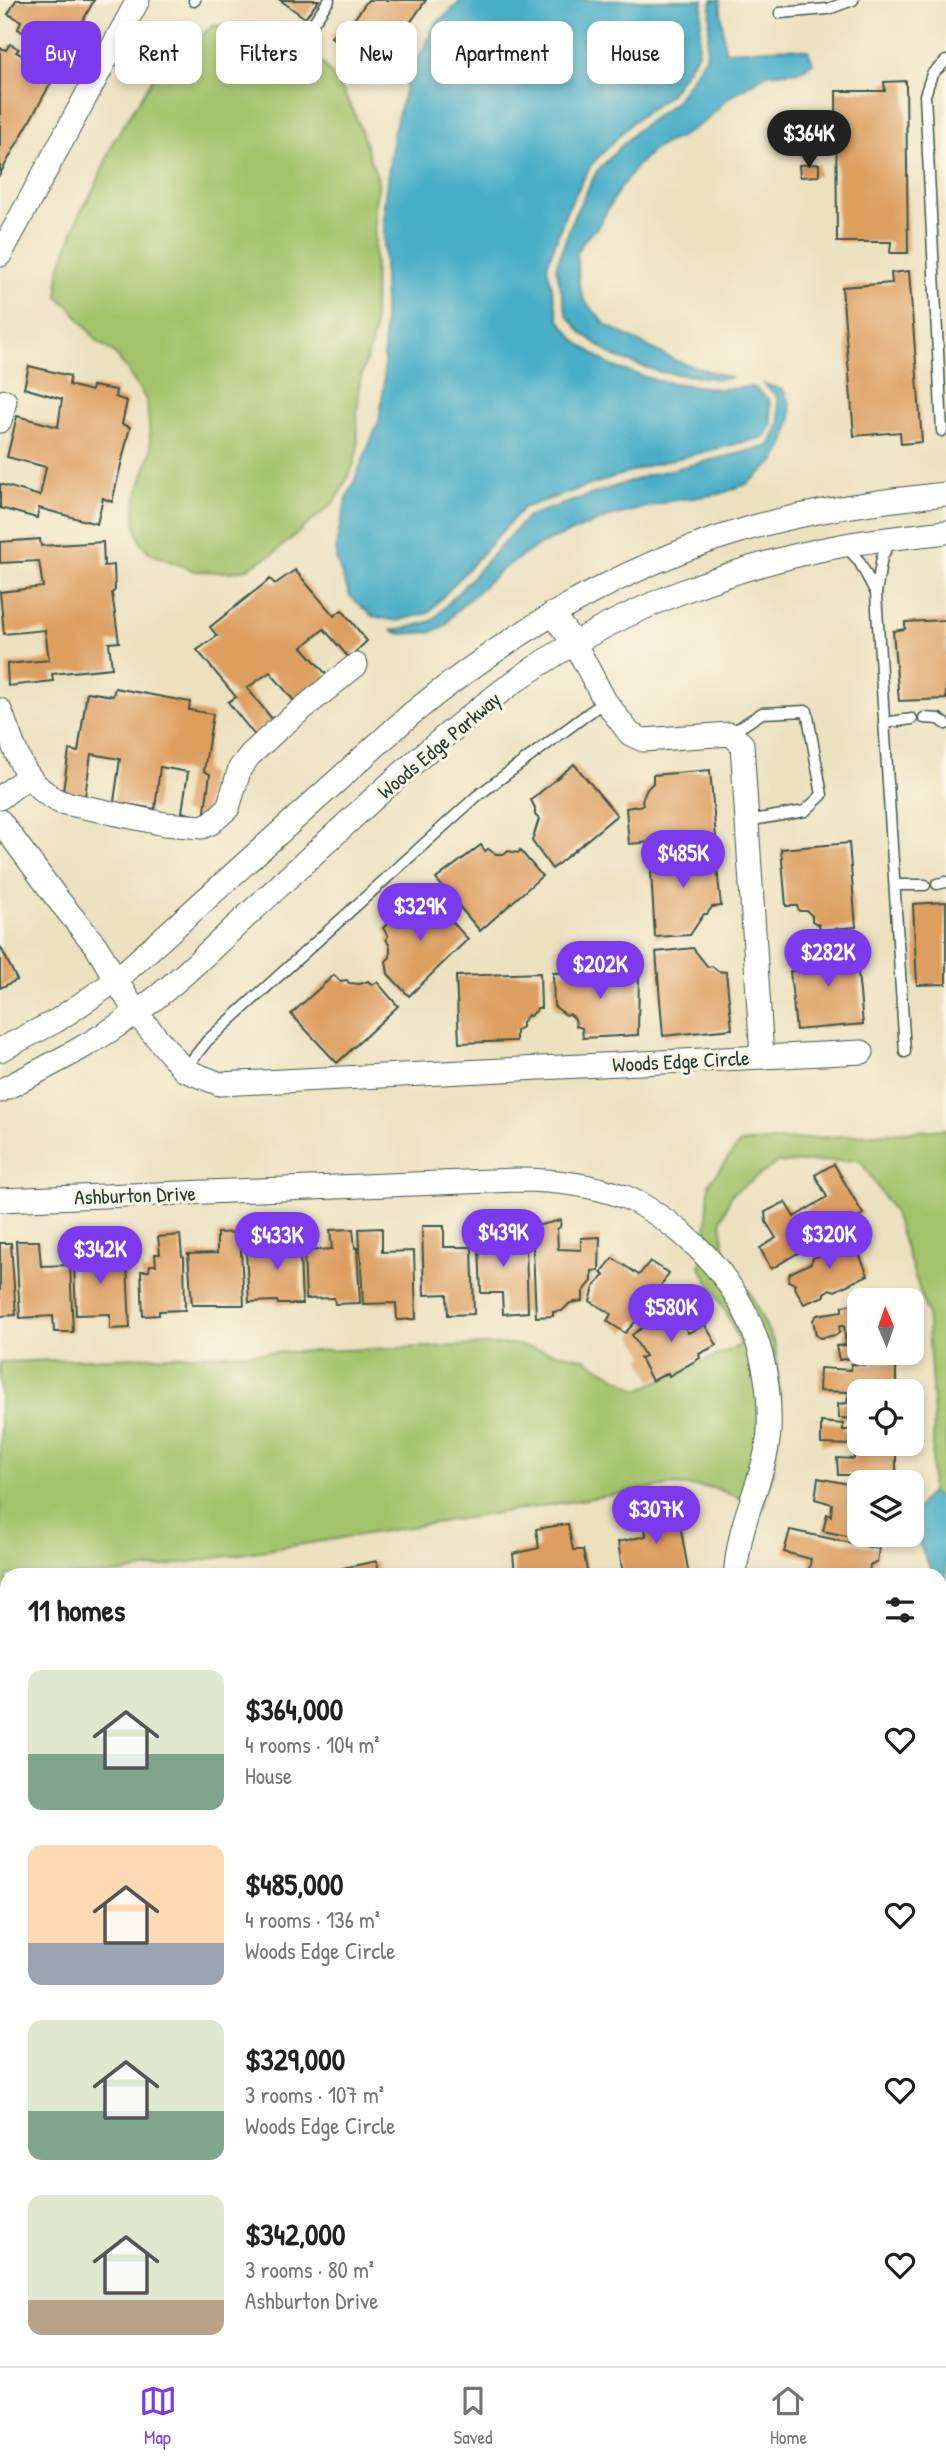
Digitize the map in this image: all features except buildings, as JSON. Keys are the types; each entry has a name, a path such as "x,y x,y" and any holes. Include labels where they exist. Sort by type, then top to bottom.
{"street":[{"path":"3,240 138,0"},
{"name":"Woods Edge Parkway","path":"0,1050 56,1021 115,981 410,715 500,646 552,614 640,569 748,528 867,504 946,494"},
{"name":"Woods Edge Parkway","path":"0,1091 87,1044 136,1013 187,971 462,722 517,680 575,644 676,595 787,558 845,545 946,532"},
{"path":"552,614 575,644 606,701 630,734 643,740 730,734"},
{"path":"0,710 27,777 45,794 60,803 165,824 202,827 211,823 228,807 240,768 250,755 356,665"},
{"name":"Woods Edge Circle","path":"0,821 55,897 96,946 136,1013 184,1070 220,1084 762,1057 742,744 730,734"},
{"path":"0,798 27,777"},
{"path":"762,1057 862,1052"},
{"name":"Ashburton Drive","path":"0,1200 516,1180 600,1189 643,1205 680,1231 717,1268 743,1307 762,1358 768,1399 769,1433 763,1464 745,1521 736,1568"}],"lane":[{"path":"314,21 329,0"},
{"path":"780,13 828,9 853,0"},
{"path":"942,431 942,349 925,95 932,74 946,61"},
{"path":"892,538 882,557 876,593 905,1052"},
{"path":"845,545 859,561 876,593"},
{"path":"184,1070 207,1041 477,796 606,701"},
{"path":"730,734 762,713 807,711 822,795 804,811 747,821"},
{"path":"924,718 939,719 946,724"},
{"path":"884,723 912,719"},
{"path":"895,886 925,885"}],"green space":[{"path":"216,26 216,84 322,84 322,64 344,93 354,113 378,184 375,203 374,334 360,381 358,447 354,464 333,503 273,554 246,569 230,572 195,571 151,554 141,543 135,511 137,495 151,451 147,401 113,352 99,343 70,307 58,297 59,271 80,213 95,187 113,142 150,84 202,84 202,35"},
{"path":"946,1129 946,1568 930,1568 921,1547 924,1547 924,1500 931,1493 934,1417 924,1288 919,1288 894,1213 860,1160 777,1163 732,1194 721,1220 725,1253 752,1297 775,1345 781,1407 773,1474 763,1507 714,1488 674,1485 153,1568 0,1568 0,1362 512,1344 583,1358 638,1390 741,1345 725,1310 700,1267 706,1238 709,1183 740,1143"}],"water":[{"path":"462,0 703,0 698,53 684,74 684,21 587,21 587,84 677,84 670,94 631,123 591,165 566,212 547,266 559,320 576,341 611,366 658,381 719,389 753,387 769,400 772,425 765,437 647,466 523,508 428,613 397,621 372,616 350,596 336,559 337,540 346,501 379,421 384,386 384,204 394,130 406,84 417,84 417,62 431,33 431,84 573,84 573,21 439,21"},
{"path":"712,0 720,0 725,51 789,48 808,50 813,63 799,71 767,74 727,99 707,120 651,152 620,188 597,228 577,252 579,284 584,300 606,325 676,361 732,378 719,379 660,372 615,357 582,333 567,315 556,267 574,216 597,171 636,131 675,102 706,57"},
{"path":"762,383 783,390 790,404 791,420 783,448 774,462 747,484 720,494 670,501 609,517 539,545 501,570 454,613 446,625 432,632 400,634 391,630 432,621 528,516 649,475 770,446 780,424 777,396"},
{"path":"931,1493 946,1501 946,1568 930,1568 921,1547 924,1547 924,1499"}]}
